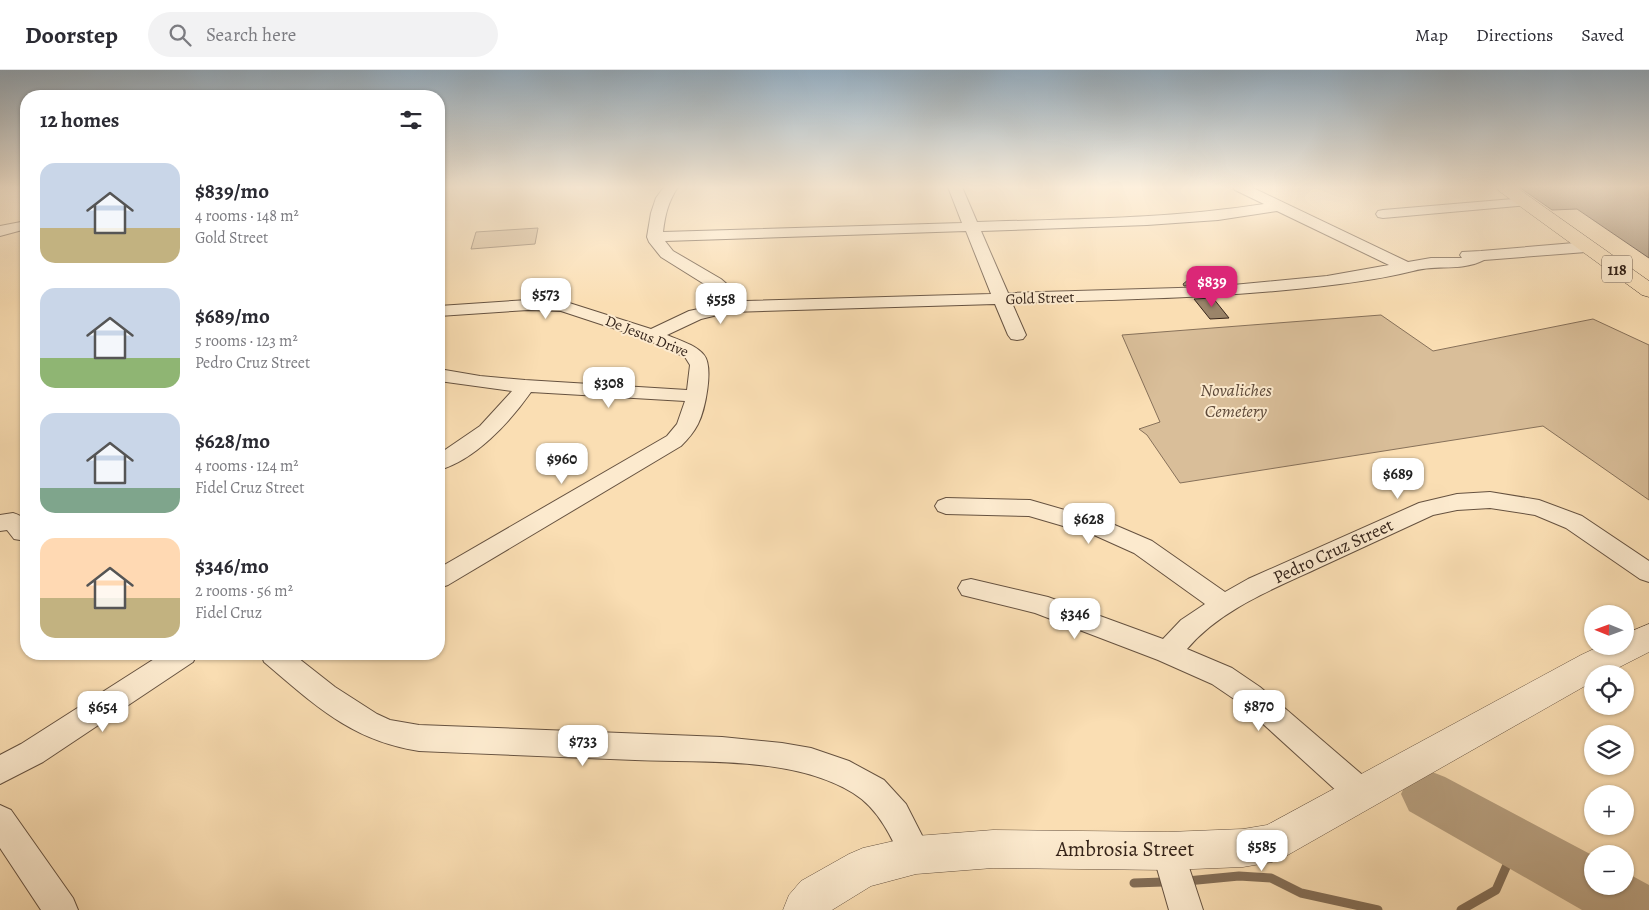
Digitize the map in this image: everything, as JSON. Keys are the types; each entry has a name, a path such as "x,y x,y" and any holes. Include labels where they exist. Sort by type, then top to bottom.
{"main road":[{"name":"118","path":"1559,226 1649,291"}],"street":[{"path":"656,226 655,237 661,248 714,283 741,306"},
{"path":"655,237 993,226"},
{"path":"1321,226 1407,268"},
{"path":"0,232 20,227"},
{"path":"972,227 1017,335"},
{"name":"Gold Street","path":"652,336 695,315 717,309 741,306 1176,294 1327,281 1431,263 1454,264 1470,261 1481,256 1586,246"},
{"name":"De Jesus Drive","path":"445,311 528,305 562,306 652,336 692,353 697,358 699,365 696,396 689,426 674,441 445,575"},
{"path":"445,377 525,386 696,396"},
{"path":"445,460 474,443 497,424 525,386"},
{"name":"Pedro Cruz Street","path":"1168,652 1190,627 1224,604 1257,586 1427,508 1457,502 1490,500 1539,508 1574,522 1649,573"},
{"path":"946,506 1030,508 1102,529 1143,546 1224,604"},
{"path":"0,523 13,521 20,530"},
{"path":"971,588 1039,604 1168,652 1222,676 1250,696 1362,794"},
{"name":"Ambrosia Street","path":"804,910 816,896 863,868 916,855 993,849 1171,860 1272,843 1593,665 1649,637"},
{"path":"0,770 32,753 175,660"},
{"path":"282,660 323,693 359,718 383,731 419,738 760,752 840,770 866,785 890,806 905,830 916,855"},
{"path":"0,820 61,910"},
{"path":"1171,860 1186,910"}],"green space":[{"path":"538,228 535,244 471,249 476,232"},
{"name":"Novaliches Cemetery","path":"1381,315 1433,351 1593,319 1649,345 1649,500 1543,426 1180,483 1147,435 1139,429 1160,422 1122,335"}],"building":[{"path":"1602,226 1649,226 1649,258"},
{"path":"1194,275 1203,285 1184,286 1183,284"},
{"path":"1213,298 1229,318 1210,319 1194,299"}],"waterway":[{"path":"1427,794 1584,880"},
{"path":"1461,910 1496,890 1517,842"},
{"path":"1187,881 1239,876 1271,878 1301,893 1378,910"},
{"path":"1134,883 1163,882"},
{"path":"1610,895 1638,910"}]}
